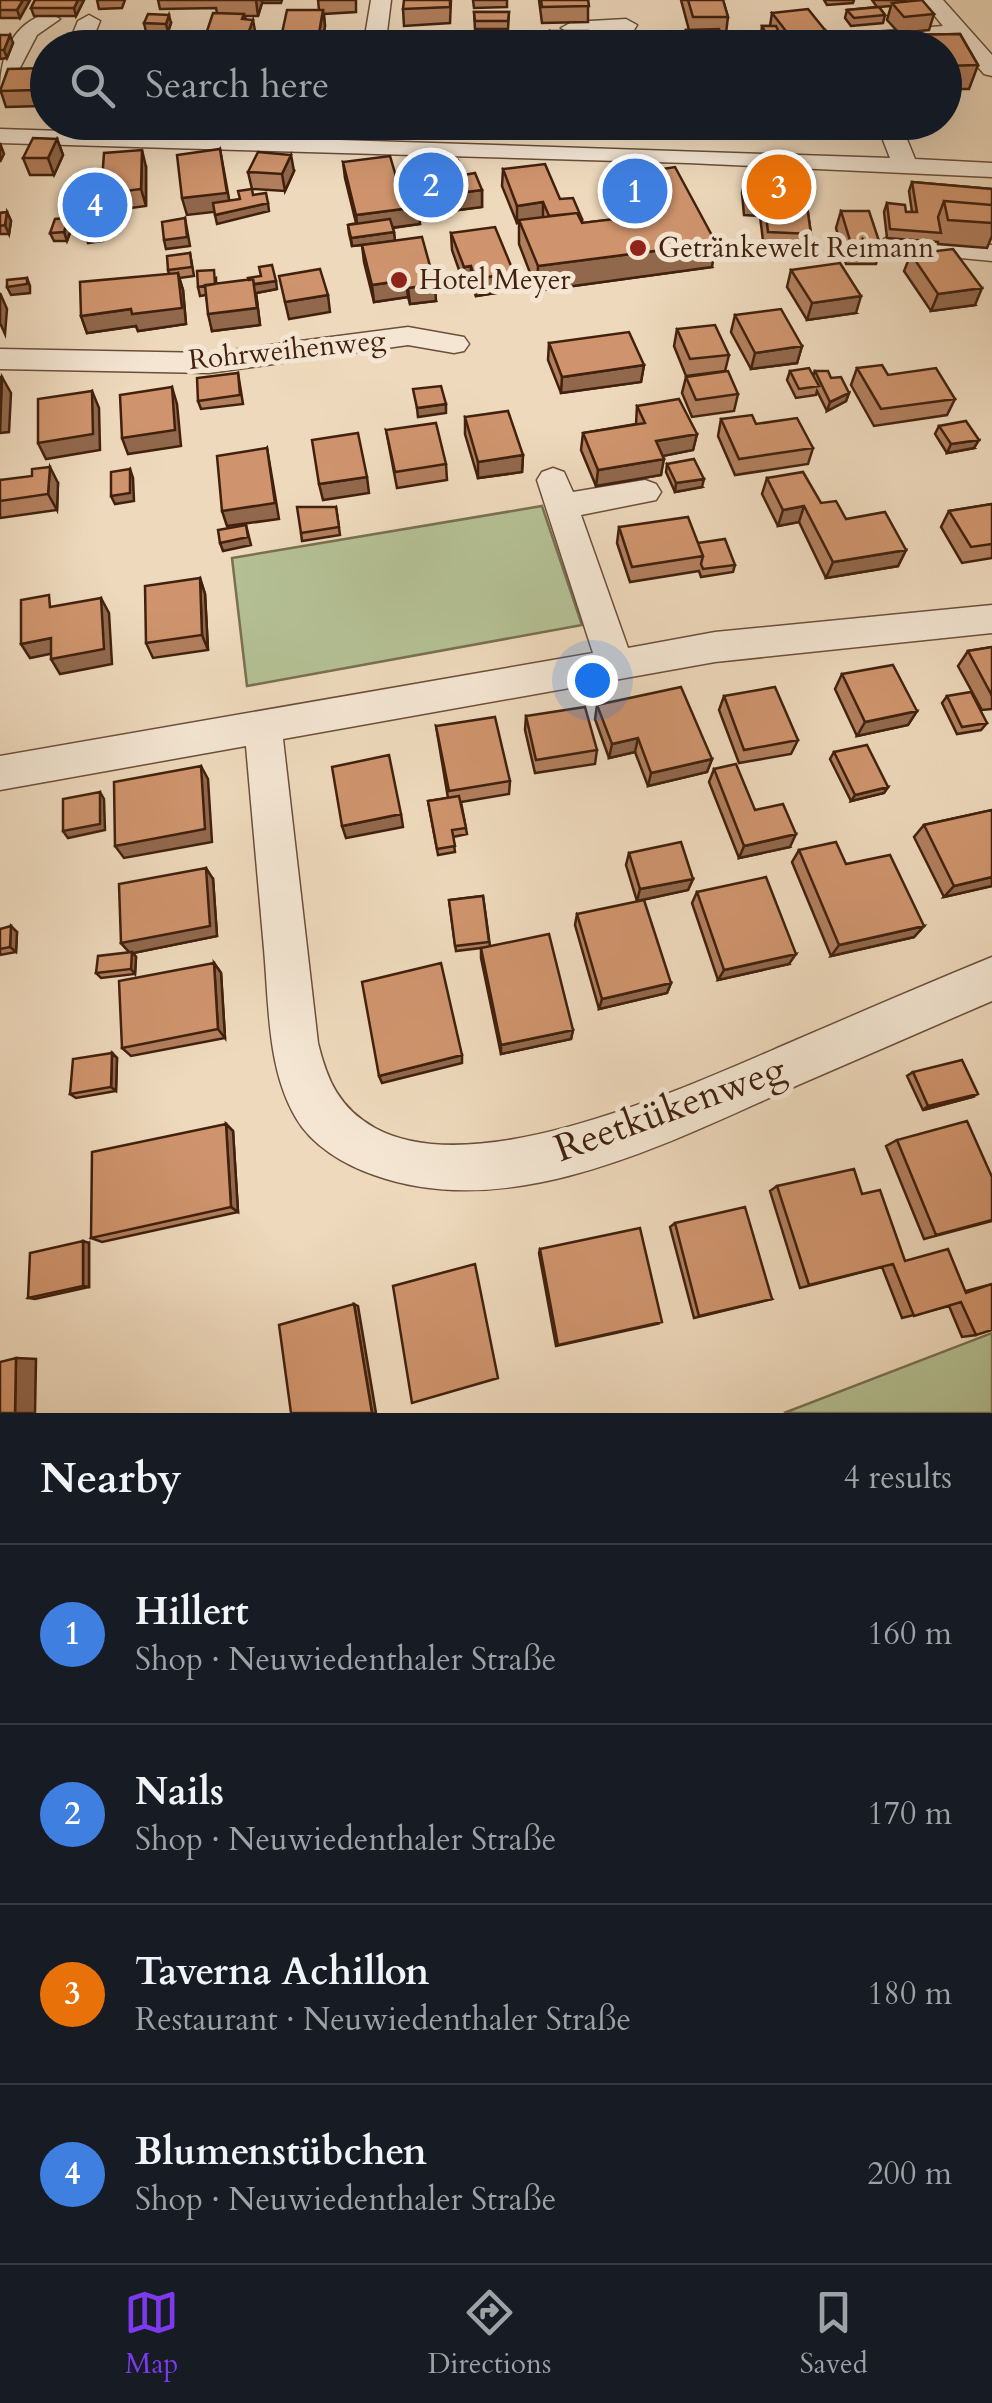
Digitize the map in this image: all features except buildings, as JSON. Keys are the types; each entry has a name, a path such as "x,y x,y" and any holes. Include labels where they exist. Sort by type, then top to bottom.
{"street":[{"path":"377,30 381,0"},
{"path":"620,0 627,30"},
{"path":"932,0 958,30"},
{"path":"0,85 28,31 49,19"},
{"path":"85,30 89,21"},
{"path":"572,28 586,30"},
{"path":"962,34 992,69"},
{"path":"0,136 30,131"},
{"path":"247,140 361,148 992,170"},
{"path":"361,148 363,140"},
{"path":"645,140 647,155"},
{"path":"895,140 905,164"},
{"path":"897,239 898,245 992,253"},
{"name":"Rohrweihenweg","path":"0,359 209,363 408,336 454,344"},
{"path":"615,664 558,493 645,492"},
{"path":"0,773 774,638 992,619"},
{"name":"Reetkükenweg","path":"263,728 295,1042 304,1080 314,1105 330,1123 355,1144 380,1156 414,1166 453,1167 561,1154 684,1112 992,979"}],"green space":[{"path":"542,506 582,625 247,686 232,558"},
{"path":"992,1333 992,1413 784,1413"}],"place":[{"name":"Nails","path":"431,185"},
{"name":"Taverna Achillon","path":"779,187"},
{"name":"Hillert","path":"635,191"},
{"name":"Blumenstübchen","path":"95,205"},
{"name":"Getränkewelt Reimann","path":"638,248"},
{"name":"Hotel Meyer","path":"399,280"}]}
